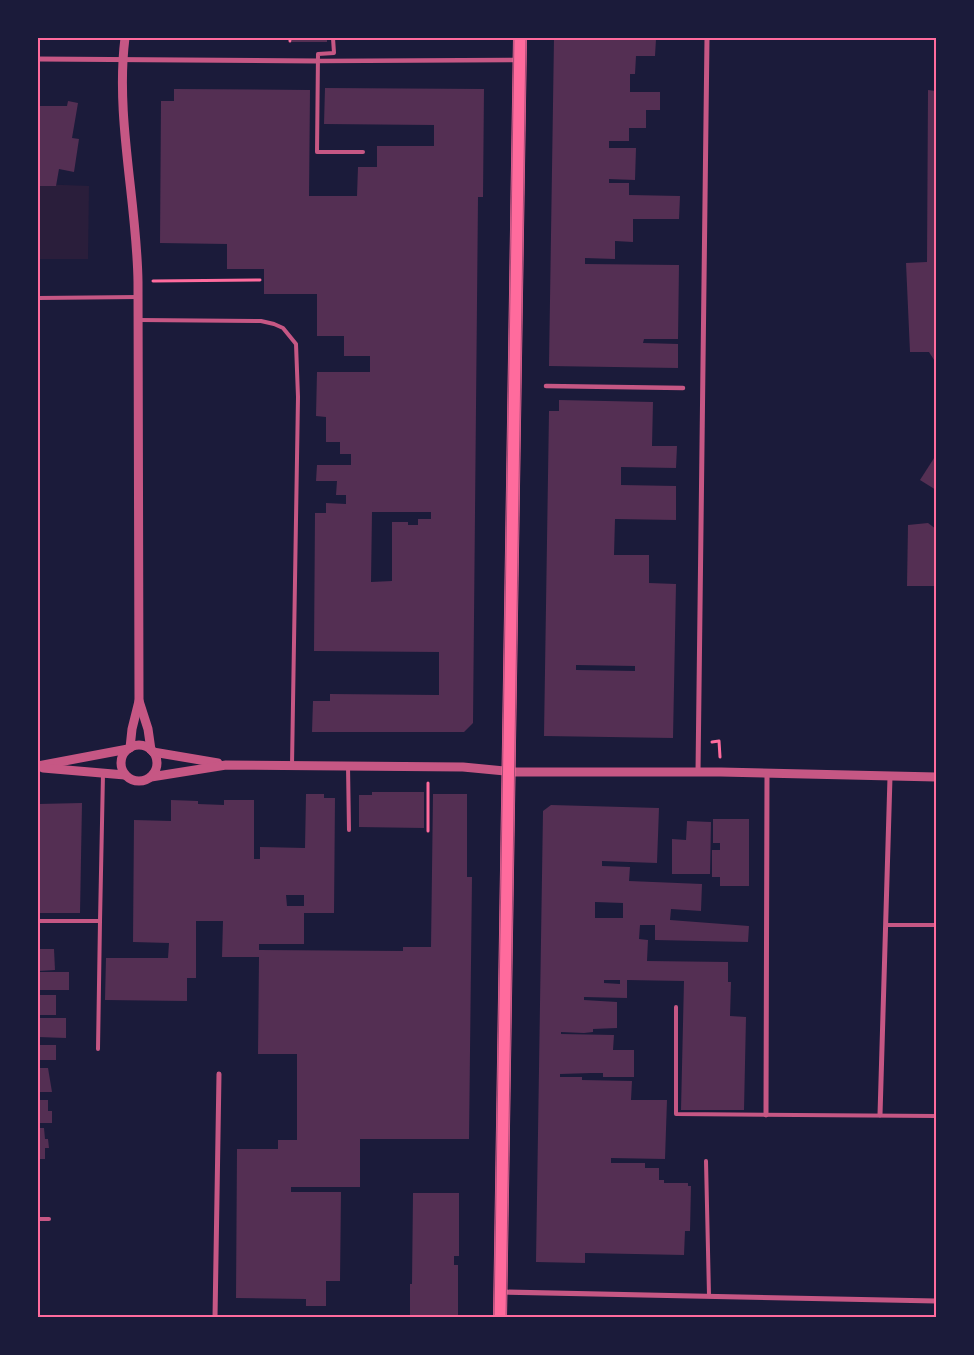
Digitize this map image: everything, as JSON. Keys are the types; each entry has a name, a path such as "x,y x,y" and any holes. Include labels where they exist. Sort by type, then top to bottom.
{"highway":[{"path":"500,1318 520,38"}],"street":[{"path":"125,38 122,58 124,116 136,228 138,282 139,701 129,748 122,758 125,775"},
{"path":"698,772 706,38"},
{"path":"38,59 520,60"},
{"path":"546,386 683,388"},
{"path":"139,701 148,729 152,751 157,762 155,773 151,777"},
{"path":"38,767 138,745 152,751 226,765"},
{"path":"38,767 125,775 134,781 140,782 151,777 226,765 936,777"},
{"path":"766,773 766,1115"},
{"path":"880,1115 890,776"},
{"path":"216,1318 219,1074"},
{"path":"501,1292 936,1301"}],"lane":[{"path":"333,38 334,53 318,54 317,152 363,152"},
{"path":"38,298 138,297"},
{"path":"138,320 261,321 283,328 296,344 298,397 292,765"},
{"path":"348,766 349,830"},
{"path":"98,1049 103,774"},
{"path":"38,921 100,921"},
{"path":"886,925 936,925"},
{"path":"676,1007 676,1114 936,1116"},
{"path":"706,1161 709,1296"},
{"path":"38,1219 49,1219"}],"path":[{"path":"138,282 260,280"},
{"path":"428,767 428,830"}],"shaded area":[{"path":"38,184 89,186 88,259 38,259"}],"building":[{"path":"292,38 327,38 327,42 292,42"},
{"path":"554,38 656,39 655,56 636,56 635,74 630,74 630,92 660,92 660,110 646,110 646,128 629,128 629,141 609,141 609,148 636,148 635,180 609,179 609,183 629,183 629,195 680,196 679,219 633,219 633,242 615,241 615,259 585,258 585,264 679,265 678,339 644,339 643,343 678,344 678,368 549,366"},
{"path":"325,88 484,89 483,197 478,197 473,723 464,732 312,732 313,701 330,701 330,694 439,695 439,652 314,651 315,513 326,513 326,503 346,504 346,495 336,495 337,481 316,481 317,465 351,465 351,454 340,454 340,442 326,442 326,417 316,416 317,372 370,372 370,356 344,356 344,336 317,336 317,294 264,294 264,269 227,269 227,244 160,243 161,101 174,101 174,89 310,90 309,196 357,196 358,167 377,167 377,146 434,146 434,125 324,124","holes":["372,512 431,512 431,519 418,519 418,525 408,525 408,522 392,522 392,581 371,582"]},
{"path":"928,90 936,91 936,363 929,352 910,352 906,263 927,262"},
{"path":"68,101 78,103 72,138 79,139 74,172 59,169 56,186 38,186 38,106 67,106"},
{"path":"559,400 653,402 652,446 677,446 676,468 621,467 621,485 676,486 676,520 615,519 614,555 649,555 649,583 676,584 673,738 544,736 549,411 559,411","holes":["576,665 635,666 635,671 576,670"]},
{"path":"936,455 936,490 920,480"},
{"path":"928,523 936,529 936,586 907,586 908,525"},
{"path":"372,792 424,792 424,828 359,827 359,795 372,795"},
{"path":"306,794 324,794 324,798 335,798 334,913 304,913 304,944 259,944 259,950 403,951 403,947 431,947 433,794 467,794 467,877 472,877 469,1139 360,1139 360,1187 291,1187 291,1192 341,1192 340,1281 326,1281 326,1306 306,1306 306,1299 236,1298 237,1149 278,1149 278,1140 297,1140 297,1054 258,1054 259,957 222,957 223,921 196,921 196,978 187,978 187,1001 105,1000 106,958 168,958 169,943 133,942 134,820 171,821 171,800 198,801 198,804 224,805 224,800 254,800 254,859 260,859 260,847 305,848","holes":["286,895 304,895 304,906 287,906"]},
{"path":"82,803 80,913 38,913 38,804"},
{"path":"551,805 659,808 657,863 602,861 602,866 630,867 629,881 702,884 701,911 671,909 670,920 749,926 748,942 655,940 655,925 640,925 639,939 648,940 647,961 728,962 728,982 731,982 730,1016 746,1017 744,1110 681,1110 684,981 627,980 627,998 584,997 584,1000 617,1002 617,1028 593,1029 593,1032 584,1033 561,1032 561,1034 614,1035 613,1050 634,1050 634,1077 603,1077 603,1073 591,1073 560,1074 560,1077 582,1077 582,1080 632,1081 631,1100 667,1100 665,1159 611,1158 611,1163 645,1163 645,1168 659,1168 659,1180 664,1180 664,1183 688,1183 688,1186 691,1186 690,1231 685,1231 684,1255 585,1253 585,1263 536,1262 543,811","holes":["595,902 623,903 623,918 595,918","604,980 620,980 620,984 604,983"]},
{"path":"713,819 749,819 749,886 720,886 720,877 712,877 712,850 720,850 720,843 713,843"},
{"path":"687,821 711,822 710,874 672,874 672,839 686,840"},
{"path":"38,949 54,949 55,970 38,971"},
{"path":"38,972 69,972 69,990 38,990"},
{"path":"38,995 56,995 56,1015 38,1015"},
{"path":"38,1018 66,1018 66,1038 38,1037"},
{"path":"38,1045 56,1045 56,1060 38,1060"},
{"path":"38,1068 48,1068 52,1092 38,1092"},
{"path":"38,1100 48,1100 48,1111 52,1111 52,1123 38,1123"},
{"path":"38,1128 44,1128 45,1139 48,1139 49,1148 45,1148 45,1159 38,1159"},
{"path":"413,1193 459,1193 459,1256 454,1256 454,1265 458,1265 458,1317 410,1316"}],"tram line":[{"path":"494,1318 514,38"},
{"path":"506,1318 526,38"}]}
